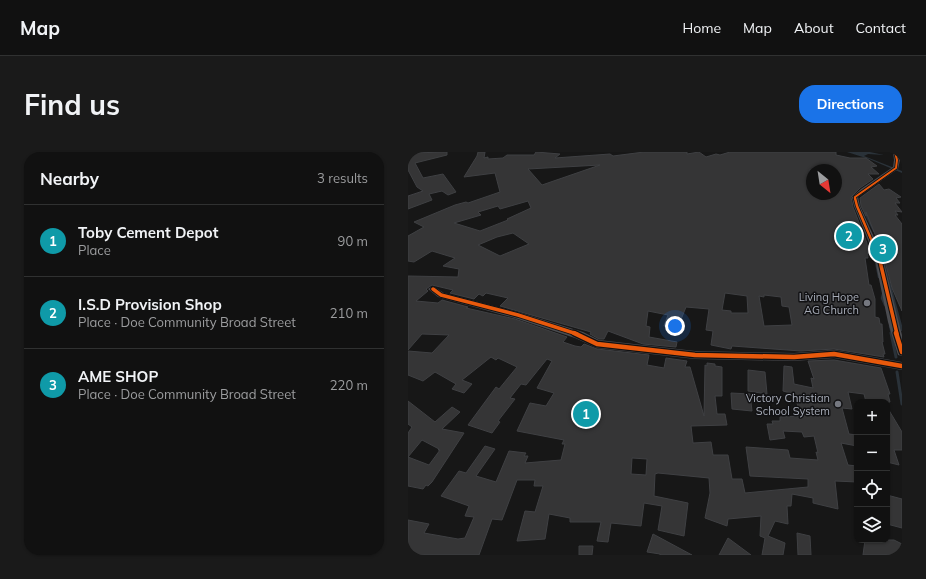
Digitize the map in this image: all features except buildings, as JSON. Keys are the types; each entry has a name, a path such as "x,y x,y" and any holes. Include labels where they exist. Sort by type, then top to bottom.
{"street":[{"path":"895,152 897,160 894,170 863,190 855,198 878,255 893,322 902,352"},
{"path":"433,289 441,295 518,314 579,335 597,344 695,355 794,357 834,354 902,366"}],"shaded area":[{"path":"847,152 870,152 884,155 868,154 864,156 902,171 902,173 869,159"}],"waterway":[{"path":"865,213 874,231"},
{"path":"878,242 882,258"},
{"path":"875,257 879,277"},
{"path":"882,257 902,330"},
{"path":"883,294 882,298 885,305"},
{"path":"890,326 892,334"},
{"path":"891,333 896,357"},
{"path":"897,372 902,404"}],"cycle path":[{"path":"895,152 897,160 896,168 855,197 857,206 878,255 893,322 902,352"},
{"path":"433,289 441,295 518,315 579,335 597,344 695,355 794,357 834,354 902,366"}],"place":[{"name":"I.S.D Provision Shop","path":"849,236"},
{"name":"AME SHOP","path":"883,249"},
{"name":"Living Hope AG Church","path":"867,303"},
{"name":"Victory Christian School System","path":"838,404"},
{"name":"Toby Cement Depot","path":"586,414"}]}
